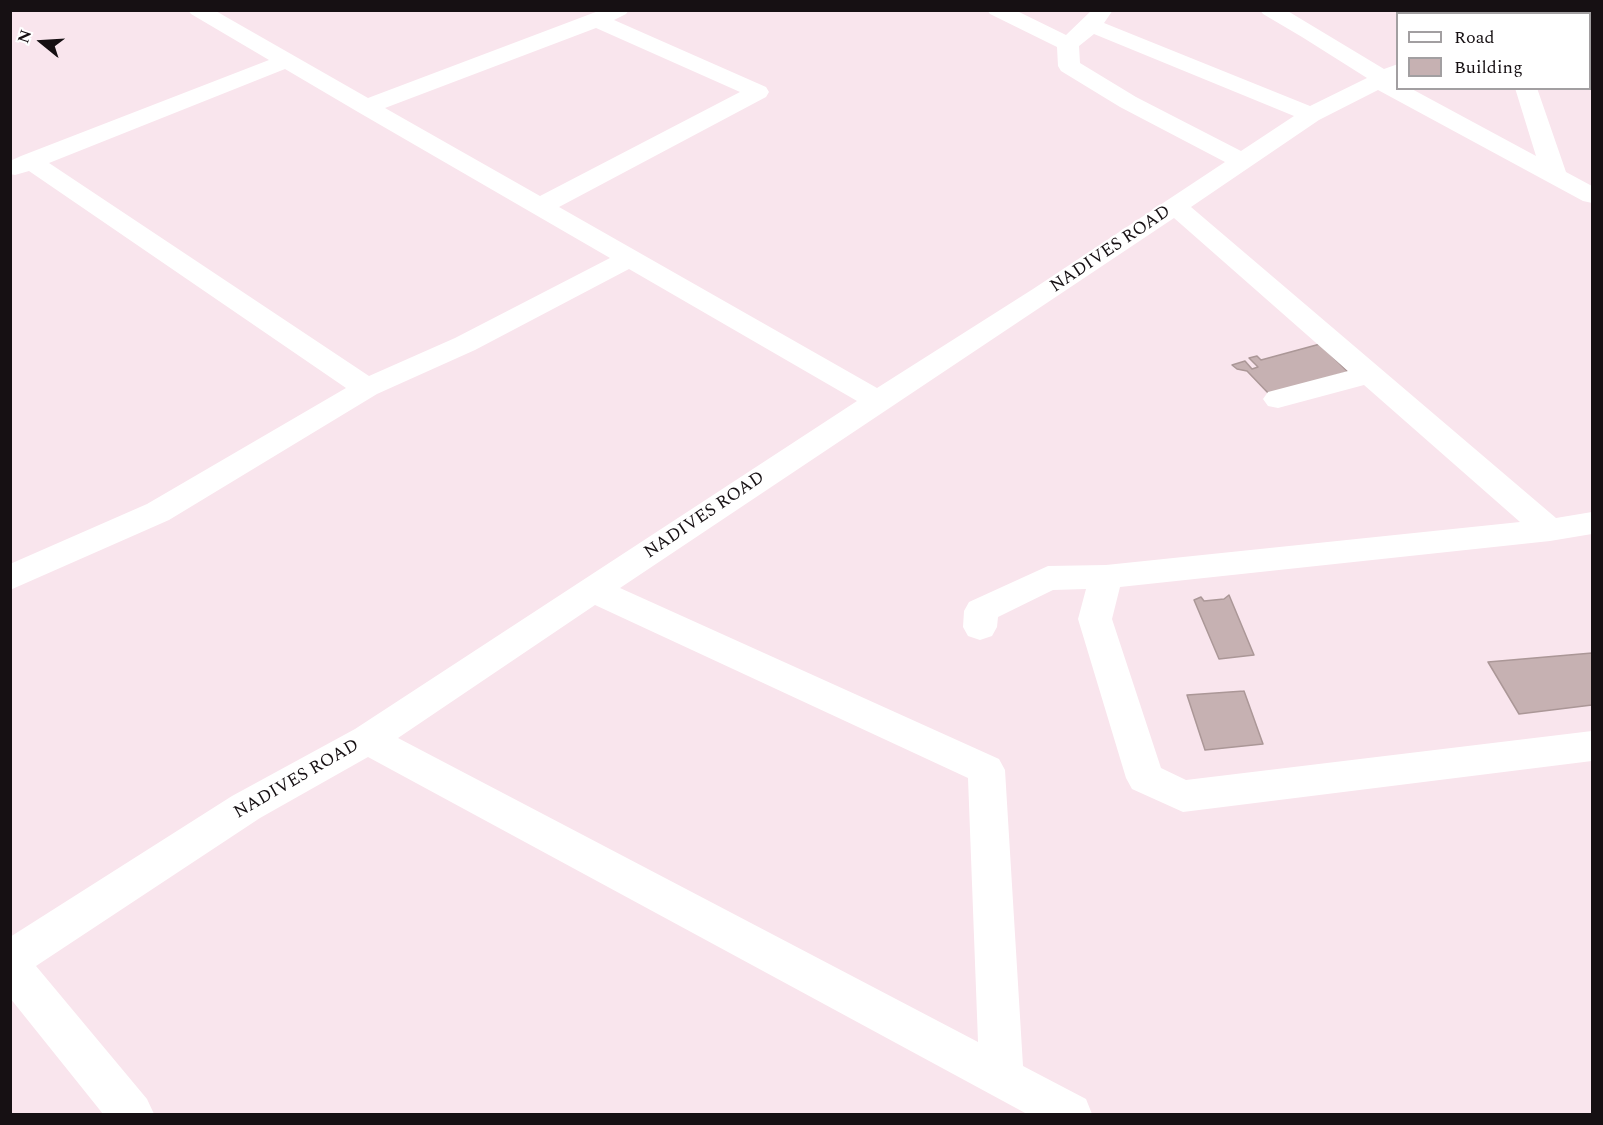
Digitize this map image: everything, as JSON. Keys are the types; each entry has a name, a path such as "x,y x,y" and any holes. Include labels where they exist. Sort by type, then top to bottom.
{"street":[{"path":"198,10 542,206 628,260 878,401"},
{"path":"366,106 619,10"},
{"path":"997,10 1068,44"},
{"path":"1270,10 1387,77"},
{"path":"1068,44 1097,18 1311,115"},
{"path":"542,206 758,92 597,20"},
{"path":"1068,44 1069,66 1128,102 1244,162"},
{"path":"20,165 285,61"},
{"name":"NADIVES ROAD","path":"10,960 246,807 368,739 878,401 1176,207 1311,115 1387,77"},
{"path":"1409,90 1593,196"},
{"path":"1527,90 1556,176"},
{"path":"20,165 367,388"},
{"path":"1176,207 1550,531"},
{"path":"10,578 158,512 367,388 465,344 628,260"},
{"path":"1278,399 1369,374"},
{"path":"980,627 981,611 1048,578 1106,577 1550,531 1593,524"},
{"path":"1106,577 1095,619 1145,778 1183,796 1593,746"},
{"path":"593,590 986,770 1002,1079"},
{"path":"368,739 1070,1114"},
{"path":"10,966 131,1114"}],"building":[{"path":"1320,344 1348,372 1269,394 1247,371 1237,369 1232,365 1245,361 1252,369 1258,367 1249,358 1257,356 1261,360"},
{"path":"1229,595 1254,655 1219,659 1194,600 1201,597 1204,601 1224,599"},
{"path":"1592,653 1592,705 1519,714 1488,662"},
{"path":"1244,691 1263,744 1205,750 1187,695"}]}
